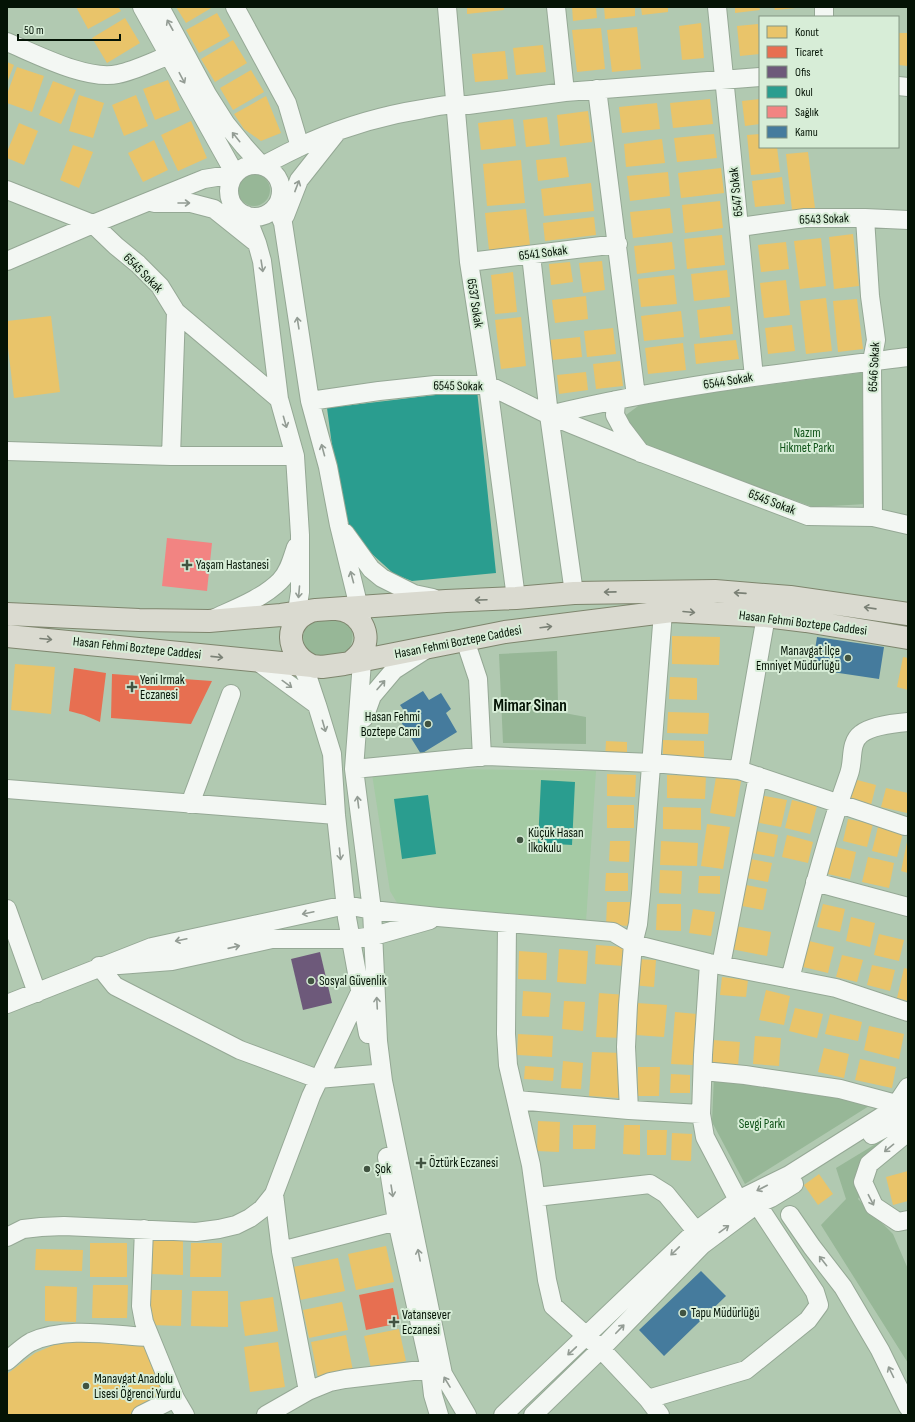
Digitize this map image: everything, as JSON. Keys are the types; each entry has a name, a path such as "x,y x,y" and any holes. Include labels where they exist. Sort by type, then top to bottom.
{"main road":[{"name":"Hasan Fehmi Boztepe Caddesi","path":"7,614 139,620 208,620 310,614 359,607 516,598 574,593 715,592 790,597 908,614"},
{"path":"303,661 291,638 310,614 343,609 352,613 359,620 360,650"},
{"name":"Hasan Fehmi Boztepe Caddesi","path":"7,636 257,661 303,661 360,650 427,648 506,632 672,611 766,616 908,638"}],"street":[{"path":"142,7 235,174"},
{"path":"160,7 207,94 226,124 262,166"},
{"path":"235,7 287,103 300,147"},
{"name":"6537 Sokak","path":"447,7 469,262 488,385 516,598"},
{"path":"556,7 565,92"},
{"name":"6547 Sokak","path":"717,7 754,377"},
{"path":"7,42 73,70 94,75 117,75 170,55"},
{"path":"262,166 300,147 370,120 456,103 468,105 565,92 759,77"},
{"path":"597,89 618,244 636,396"},
{"path":"279,215 299,180 337,132"},
{"path":"279,215 269,213 254,217 246,215 233,205 229,190 231,181 240,169 247,166 262,166 270,169 276,175 280,183 282,191 279,215 310,402 328,467 338,525 359,607 360,650 354,769 372,910 378,1041 385,1089 443,1374 467,1415"},
{"path":"7,261 204,179 235,174"},
{"name":"6545 Sokak","path":"7,190 93,224 138,264 160,286 176,312 279,399"},
{"path":"145,203 191,203 214,209 257,243"},
{"path":"246,215 262,261 279,399 295,456 300,535 300,592 310,614"},
{"name":"6543 Sokak","path":"740,227 805,218 908,220"},
{"name":"6546 Sokak","path":"865,218 870,296 876,340 872,361 873,517"},
{"name":"6541 Sokak","path":"469,262 618,244"},
{"path":"531,255 549,415 574,593"},
{"path":"171,456 176,312"},
{"name":"6544 Sokak","path":"549,415 636,396 754,377 908,357"},
{"name":"6545 Sokak","path":"310,402 379,391 435,385 488,385 549,415 642,453 808,516 873,517 908,525"},
{"path":"616,400 615,415 622,428 642,453"},
{"path":"7,451 171,456 295,456"},
{"path":"338,525 371,569 382,578 414,594 446,601"},
{"path":"208,620 253,601 280,581 289,568 300,535"},
{"path":"629,1110 626,1047 633,944 638,924 641,894 663,612"},
{"path":"739,770 766,616"},
{"path":"465,640 478,679 482,757"},
{"path":"355,745 372,696 394,670 427,648"},
{"path":"257,661 317,705"},
{"path":"303,661 332,754 336,815 351,939 361,990 397,1221 430,1369 433,1395 439,1415"},
{"path":"190,804 231,694"},
{"path":"790,979 815,882 852,767 853,747 861,734 880,726 908,722"},
{"path":"354,769 482,757 652,763 739,770 905,826"},
{"path":"738,1200 705,1136 702,1114 703,1072 715,964 758,776"},
{"path":"7,789 336,815"},
{"path":"815,882 908,907"},
{"path":"7,1004 37,993 99,966 152,947 346,905 372,910 438,917 613,932 633,944 715,964 836,988 908,1012"},
{"path":"7,909 37,993"},
{"path":"99,966 172,961 272,939 351,939 374,936 438,917"},
{"path":"507,923 506,1034 508,1065 531,1165 547,1280 553,1306 601,1349 648,1399 660,1415"},
{"path":"99,966 115,986 240,1050 318,1079 374,1074"},
{"path":"7,1237 23,1230 41,1227 64,1226 196,1232 236,1225 250,1218 262,1209 274,1194 318,1079 361,990"},
{"path":"703,1072 745,1075 840,1089 902,1108"},
{"path":"532,1415 601,1349 702,1245 757,1204 771,1198 903,1118 902,1108 908,1087"},
{"path":"516,1100 629,1110 702,1114"},
{"path":"503,1415 696,1230 738,1200 789,1175 884,1115 902,1108"},
{"path":"908,1132 870,1164 863,1182 874,1206 898,1222 908,1220"},
{"path":"536,1197 650,1184 666,1194 696,1230"},
{"path":"274,1194 281,1251 308,1391"},
{"path":"648,1399 746,1370 808,1320 818,1305 815,1292 757,1204"},
{"path":"790,1215 812,1247 843,1287 880,1350 908,1407"},
{"path":"281,1251 397,1221"},
{"path":"144,1229 141,1306 144,1322 175,1398 185,1415"},
{"path":"7,1361 30,1343 55,1334 79,1333 149,1337"},
{"path":"266,1415 308,1391 330,1382 430,1369"},
{"path":"141,1415 175,1398"}],"shaded area":[{"name":"Küçük Hasan İlkokulu","path":"446,769 596,771 586,922 399,906 390,891 372,774"}],"green space":[{"path":"251,174 257,174 267,181 270,190 269,196 263,203 257,206 251,206 241,199 238,193 238,187 245,177"},
{"name":"Nazım Hikmet Parkı","path":"867,372 866,504 813,507 647,447 629,429 626,415 645,401"},
{"path":"333,616 349,625 352,634 352,643 345,655 313,657 306,649 303,641 305,630 312,622"},
{"path":"557,651 558,705 564,713 586,717 586,744 503,743 499,654"},
{"name":"Sevgi Parkı","path":"714,1075 877,1101 745,1184 712,1122"},
{"path":"897,1131 858,1199 893,1234 908,1269 908,1363 821,1225 846,1199 836,1168"}],"building: Konut":[{"path":"76,7 118,7 121,11 88,29"},
{"path":"176,7 213,7 186,23"},
{"path":"467,7 504,7 504,10 467,14"},
{"path":"572,7 596,7 597,18 573,21"},
{"path":"604,7 635,7 635,16 605,19"},
{"path":"641,7 668,7 668,12 642,15"},
{"path":"735,7 759,7 760,10 735,13"},
{"path":"774,7 796,7 796,8 775,10"},
{"path":"217,13 230,36 199,53 186,30"},
{"path":"125,18 140,43 107,63 92,38"},
{"path":"701,23 704,58 682,60 679,26"},
{"path":"758,24 759,54 740,56 737,26"},
{"path":"637,27 641,69 612,72 607,30"},
{"path":"601,28 605,69 577,72 572,30"},
{"path":"899,33 908,33 908,66 899,65"},
{"path":"233,40 247,63 215,82 201,59"},
{"path":"543,45 546,72 516,75 513,48"},
{"path":"505,51 508,79 475,82 472,54"},
{"path":"7,62 14,65 7,83"},
{"path":"17,67 44,76 32,112 7,103 7,94"},
{"path":"251,70 264,92 233,110 220,88"},
{"path":"168,80 180,110 155,120 143,89"},
{"path":"53,81 76,90 61,124 39,115"},
{"path":"79,95 104,103 93,138 69,131"},
{"path":"136,95 148,126 124,136 112,105"},
{"path":"266,96 281,133 261,141 244,129 234,114"},
{"path":"710,99 713,124 673,128 670,103"},
{"path":"759,99 759,124 745,126 742,101"},
{"path":"657,103 660,129 622,133 619,107"},
{"path":"588,111 592,142 560,146 557,115"},
{"path":"547,117 550,144 526,147 523,120"},
{"path":"513,119 516,146 481,150 478,123"},
{"path":"191,121 207,158 178,171 161,135"},
{"path":"19,123 38,131 24,165 7,158 7,152"},
{"path":"714,134 717,158 677,162 674,138"},
{"path":"759,134 759,148 777,148 780,172 751,175 747,135"},
{"path":"662,139 665,163 626,167 624,144"},
{"path":"154,140 168,170 143,182 128,153"},
{"path":"73,145 93,152 79,188 60,180"},
{"path":"808,152 815,208 792,210 786,154"},
{"path":"566,157 569,177 538,181 536,160"},
{"path":"521,160 525,203 487,206 483,164"},
{"path":"721,168 724,193 681,198 678,173"},
{"path":"668,172 670,196 630,201 627,176"},
{"path":"782,177 785,204 755,207 752,181"},
{"path":"591,183 594,211 544,216 541,189"},
{"path":"720,201 723,228 685,233 682,205"},
{"path":"670,208 673,233 633,238 630,212"},
{"path":"526,209 530,245 489,250 485,213"},
{"path":"594,217 596,235 545,241 543,223"},
{"path":"853,234 859,286 834,289 829,237"},
{"path":"722,235 725,265 687,269 684,239"},
{"path":"821,238 826,286 800,289 794,241"},
{"path":"672,242 675,269 637,274 634,246"},
{"path":"786,242 789,269 761,272 758,245"},
{"path":"602,261 605,290 583,293 579,263"},
{"path":"570,262 573,282 551,285 549,264"},
{"path":"727,270 730,297 694,301 691,274"},
{"path":"513,272 517,312 495,314 491,275"},
{"path":"674,275 677,304 641,307 638,279"},
{"path":"786,280 790,315 764,318 760,283"},
{"path":"586,296 588,319 555,323 552,300"},
{"path":"826,298 832,351 806,354 800,301"},
{"path":"857,299 863,349 838,352 833,301"},
{"path":"730,306 733,334 700,338 697,310"},
{"path":"681,311 684,337 644,341 641,316"},
{"path":"51,316 60,392 14,398 7,339 7,321"},
{"path":"521,317 526,366 501,369 495,320"},
{"path":"792,325 795,351 768,354 765,328"},
{"path":"613,328 616,354 587,357 584,331"},
{"path":"580,337 582,357 552,360 549,340"},
{"path":"736,340 739,359 696,364 694,344"},
{"path":"683,343 686,370 648,374 645,348"},
{"path":"620,361 623,386 596,389 593,364"},
{"path":"586,372 588,390 559,394 557,375"},
{"path":"672,636 720,637 719,665 672,664"},
{"path":"903,657 908,658 908,690 897,687"},
{"path":"15,664 55,667 51,714 11,710"},
{"path":"670,677 697,678 697,700 669,699"},
{"path":"668,712 709,713 708,734 667,733"},
{"path":"663,740 704,741 704,762 663,761"},
{"path":"606,741 627,742 627,758 605,758"},
{"path":"607,774 636,775 635,797 607,796"},
{"path":"667,775 706,776 705,799 667,798"},
{"path":"716,777 741,781 735,817 710,813"},
{"path":"850,778 876,785 871,805 845,799"},
{"path":"886,788 908,793 907,813 881,807"},
{"path":"759,795 787,800 781,827 754,822"},
{"path":"792,800 817,806 810,834 785,828"},
{"path":"607,805 634,805 634,828 607,828"},
{"path":"663,807 701,808 701,830 663,829"},
{"path":"848,819 873,824 867,847 843,841"},
{"path":"707,824 730,827 723,869 701,866"},
{"path":"878,827 903,833 897,857 872,851"},
{"path":"751,830 778,835 774,857 747,852"},
{"path":"787,835 813,842 808,863 782,857"},
{"path":"610,841 630,841 629,862 609,861"},
{"path":"661,841 698,843 697,866 660,865"},
{"path":"908,842 908,873 901,871"},
{"path":"835,847 856,852 850,879 828,874"},
{"path":"868,857 894,863 889,888 862,882"},
{"path":"745,858 772,863 768,882 741,877"},
{"path":"660,870 682,871 681,894 659,893"},
{"path":"606,873 628,873 628,891 605,891"},
{"path":"699,876 720,876 720,894 698,893"},
{"path":"741,884 767,889 763,910 737,905"},
{"path":"607,902 633,902 633,926 606,925"},
{"path":"657,904 681,904 681,931 656,930"},
{"path":"823,904 845,909 840,932 817,927"},
{"path":"693,909 715,912 711,936 689,933"},
{"path":"851,917 875,923 870,947 846,941"},
{"path":"735,926 771,932 767,956 731,949"},
{"path":"879,934 904,940 899,961 874,955"},
{"path":"809,941 834,947 828,973 803,967"},
{"path":"596,945 625,947 624,966 595,964"},
{"path":"559,949 588,951 586,984 557,982"},
{"path":"519,951 547,953 546,980 518,979"},
{"path":"842,955 863,960 857,982 836,977"},
{"path":"634,959 656,960 654,987 632,985"},
{"path":"872,965 895,970 890,991 867,985"},
{"path":"904,968 908,969 908,1001 897,998"},
{"path":"722,977 748,980 746,997 720,995"},
{"path":"766,990 790,996 784,1025 759,1020"},
{"path":"523,991 551,993 549,1017 522,1016"},
{"path":"599,993 626,995 623,1038 596,1037"},
{"path":"564,1001 585,1002 583,1031 562,1029"},
{"path":"637,1003 667,1005 664,1037 635,1035"},
{"path":"795,1008 823,1014 817,1038 789,1031"},
{"path":"675,1012 697,1014 693,1065 671,1064"},
{"path":"830,1014 862,1022 858,1041 825,1034"},
{"path":"869,1026 904,1034 899,1059 864,1050"},
{"path":"518,1034 553,1036 552,1057 517,1055"},
{"path":"755,1036 781,1038 779,1066 753,1064"},
{"path":"713,1040 740,1042 738,1066 712,1064"},
{"path":"824,1048 849,1054 844,1078 818,1072"},
{"path":"592,1052 622,1053 619,1098 589,1096"},
{"path":"860,1059 896,1067 892,1088 855,1080"},
{"path":"563,1061 583,1063 581,1089 561,1088"},
{"path":"525,1066 554,1068 553,1081 524,1079"},
{"path":"638,1067 660,1067 659,1096 637,1096"},
{"path":"671,1074 690,1075 690,1093 670,1093"},
{"path":"538,1121 560,1122 559,1152 537,1151"},
{"path":"573,1125 596,1125 595,1149 573,1149"},
{"path":"624,1125 640,1125 640,1155 623,1154"},
{"path":"647,1130 667,1130 666,1155 647,1155"},
{"path":"672,1133 692,1134 691,1161 671,1160"},
{"path":"908,1171 908,1201 893,1205 886,1177"},
{"path":"819,1174 833,1194 818,1205 804,1185"},
{"path":"152,1240 183,1241 183,1275 152,1274"},
{"path":"90,1243 127,1243 127,1277 90,1277"},
{"path":"191,1243 222,1243 221,1277 190,1277"},
{"path":"386,1246 394,1282 356,1290 348,1254"},
{"path":"36,1249 83,1250 82,1271 35,1270"},
{"path":"338,1258 345,1291 300,1300 293,1267"},
{"path":"93,1285 128,1285 127,1318 92,1318"},
{"path":"45,1286 77,1287 76,1322 45,1321"},
{"path":"151,1290 182,1290 181,1326 150,1325"},
{"path":"192,1291 228,1291 228,1327 191,1326"},
{"path":"273,1297 278,1331 245,1336 240,1302"},
{"path":"342,1302 348,1330 309,1338 303,1310"},
{"path":"399,1329 406,1361 371,1368 364,1336"},
{"path":"346,1335 353,1371 318,1378 311,1342"},
{"name":"Manavgat Anadolu Lisesi Öğrenci Yurdu","path":"72,1342 144,1343 171,1397 136,1415 7,1415 7,1374 35,1353 54,1345"},
{"path":"278,1342 285,1387 250,1392 244,1347"}],"building: Ticaret":[{"path":"74,668 106,673 100,722 84,715 69,711"},
{"path":"112,674 212,681 191,724 111,718"},
{"path":"393,1288 400,1323 366,1330 359,1295"}],"building: Ofis":[{"name":"Sosyal Güvenlik","path":"320,952 332,1003 303,1010 291,959"}],"building: Okul":[{"path":"477,390 496,573 412,581 394,574 350,534 341,512 327,408"},
{"path":"541,780 575,782 572,845 538,843"},
{"path":"428,795 436,854 402,859 394,799"}],"building: Sağlık":[{"name":"Yaşam Hastanesi","path":"167,538 212,543 207,591 162,586"}],"building: Kamu":[{"name":"Manavgat İlçe Emniyet Müdürlüğü","path":"817,637 884,647 879,679 812,669"},
{"name":"Hasan Fehmi Boztepe Cami","path":"423,691 429,700 441,693 451,709 446,713 457,732 421,754 398,717 405,712 400,705"},
{"name":"Tapu Müdürlüğü","path":"701,1271 726,1296 664,1356 639,1330"}],"place":[{"name":"Yaşam Hastanesi","path":"187,565"},
{"name":"Manavgat İlçe Emniyet Müdürlüğü","path":"848,658"},
{"name":"Yeni Irmak Eczanesi","path":"132,687"},
{"name":"Hasan Fehmi Boztepe Cami","path":"428,724"},
{"name":"Küçük Hasan İlkokulu","path":"520,840"},
{"name":"Sosyal Güvenlik","path":"311,981"},
{"name":"Öztürk Eczanesi","path":"421,1163"},
{"name":"Şok","path":"367,1169"},
{"name":"Tapu Müdürlüğü","path":"683,1313"},
{"name":"Vatansever Eczanesi","path":"394,1322"},
{"name":"Manavgat Anadolu Lisesi Öğrenci Yurdu","path":"86,1386"}],"district":[{"name":"Mimar Sinan","path":"530,706"}]}
